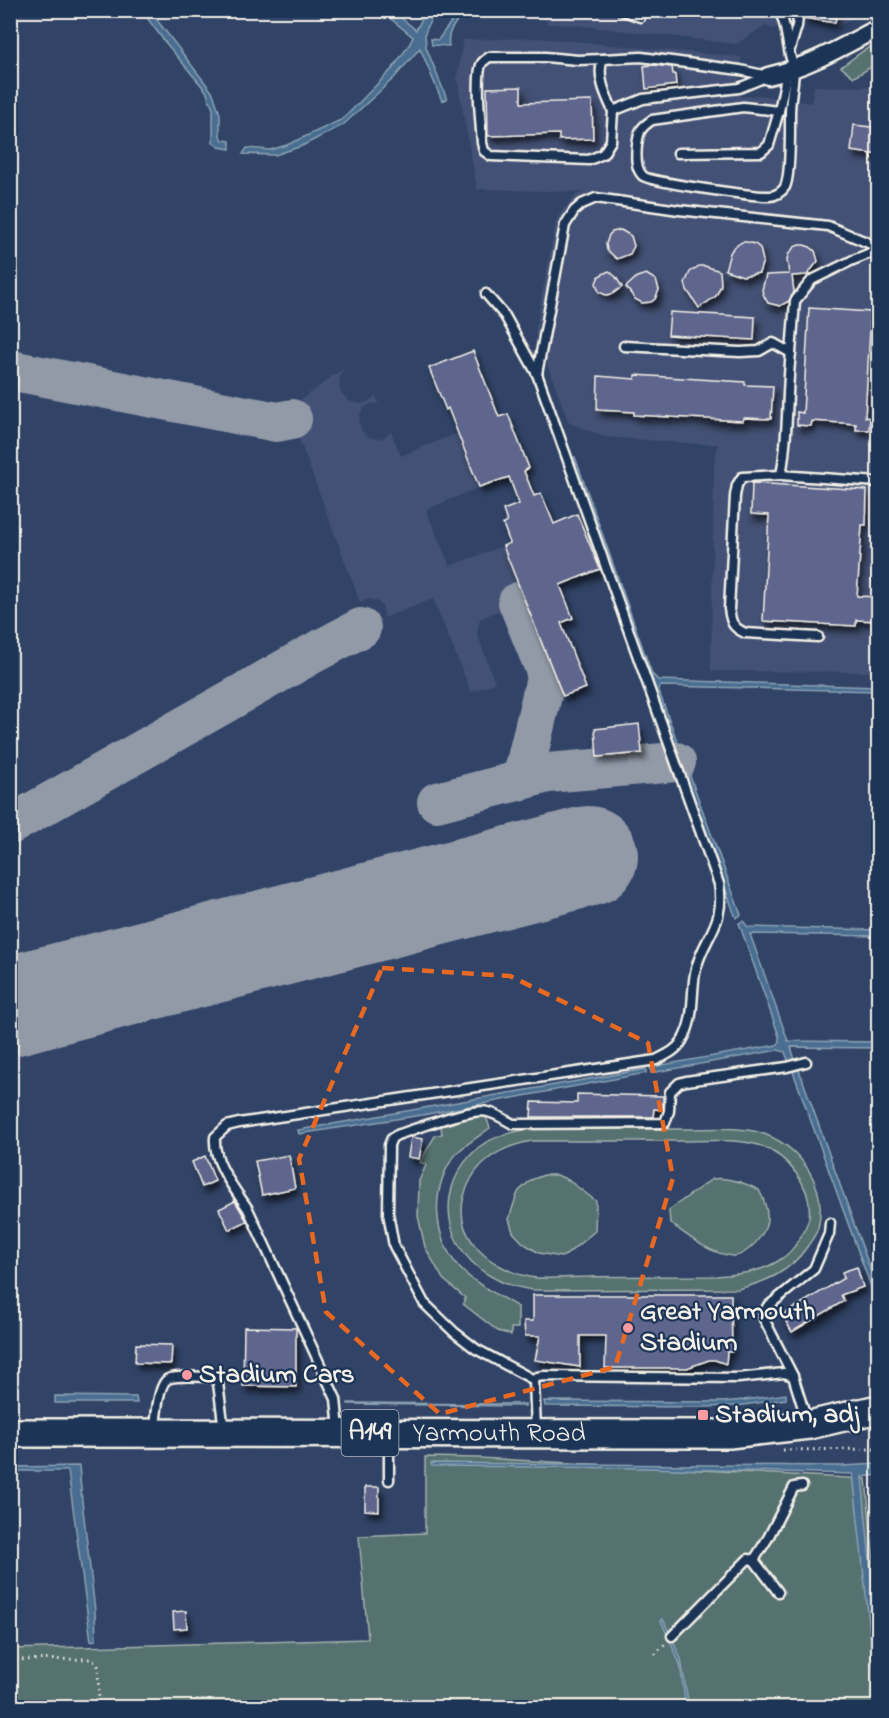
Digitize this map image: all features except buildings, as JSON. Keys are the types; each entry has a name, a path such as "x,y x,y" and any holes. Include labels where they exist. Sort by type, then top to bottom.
{"main road":[{"name":"Yarmouth Road","path":"10,1432 729,1434 808,1425 879,1409"}],"street":[{"path":"768,76 817,61 879,28"}],"lane":[{"path":"621,10 640,17"},
{"path":"779,10 784,20 790,71 788,171 785,187 777,195 768,196 653,181 643,176 638,167 636,158 639,133 642,126 652,120 743,107 779,111"},
{"path":"789,52 799,10"},
{"path":"603,59 600,66 606,95 613,111 611,141 603,154 589,160 491,156 484,151 478,88 482,62 489,57 545,57 578,60 641,57 768,76"},
{"path":"678,153 760,152 769,145 790,71"},
{"path":"613,111 643,99 739,88 768,76"},
{"path":"537,375 565,225 574,211 582,204 596,198 679,210 828,226 879,249"},
{"path":"781,475 785,456 788,380 795,301 813,280 879,249"},
{"path":"339,1432 336,1399 248,1209 220,1162 214,1147 215,1137 227,1126 239,1123 656,1060 670,1054 681,1043 688,1028 693,1007 695,972 720,914 722,898 719,884 537,375 505,316 486,294"},
{"path":"624,346 740,352 759,351 773,343 791,353"},
{"path":"818,637 745,633 736,629 731,621 729,598 737,485 742,477 781,475 879,482"},
{"path":"879,561 879,582"},
{"path":"534,1380 476,1349 454,1332 424,1302 394,1246 388,1213 389,1151 392,1138 479,1110 496,1115 513,1124 664,1123 669,1112 670,1092 679,1083 787,1067 806,1062"},
{"path":"808,1425 793,1376 764,1319 764,1314 767,1307 814,1269 826,1243 830,1222"},
{"path":"534,1380 544,1376 738,1378 784,1373 793,1376"},
{"path":"154,1432 160,1391 167,1379 210,1377 218,1383 225,1432"},
{"path":"534,1380 536,1434"},
{"path":"389,1434 389,1480"},
{"path":"754,1560 794,1487 802,1486"},
{"path":"670,1638 748,1559 754,1560 778,1592"}],"path":[{"path":"655,1654 670,1638"},
{"path":"10,1660 90,1659 98,1666 99,1707"}],"highlighted area":[{"path":"382,968 510,976 648,1043 673,1178 615,1367 440,1414 326,1312 299,1159"}],"shaded area":[{"path":"142,11 150,11 213,93 220,114 220,136 223,140 230,141 230,149 219,147 213,142 213,109 206,91"},
{"path":"381,11 393,11 416,30 426,11 434,11 425,33 426,47 447,99 442,101 420,48 394,78 343,125 302,146 275,155 243,154 247,148 270,150 287,145 343,119 393,68 413,37"},
{"path":"459,11 465,11 450,31 449,46 432,45 431,39 438,40"},
{"path":"535,11 862,11 839,27 790,16 774,29 765,26 736,44 549,24"},
{"path":"538,38 741,57 740,97 759,95 811,103 814,86 878,87 878,672 711,671 714,465 718,444 606,437 569,423 535,332 556,221 576,195 585,192 477,189 457,78 463,40"},
{"path":"344,368 340,374 339,387 349,401 359,404 366,403 376,396 379,403 370,404 360,414 361,430 367,436 376,439 391,432 401,456 458,433 479,487 426,510 450,566 503,546 525,599 480,619 477,633 495,683 471,692 433,599 384,618 382,606 378,602 370,599 360,602 288,409"},
{"path":"575,457 652,674 658,680 878,687 878,691 661,686 658,689 741,915 736,918 570,459"},
{"path":"743,921 748,927 878,930 878,936 750,934 788,1041 878,1042 878,1048 791,1047 796,1063 790,1065 785,1052 778,1050 651,1073 650,1067 779,1043 779,1036 739,923"},
{"path":"798,1067 878,1291 878,1306 792,1069"},
{"path":"646,1069 646,1073 422,1115 299,1134 298,1130"},
{"path":"786,1394 786,1399 736,1406 545,1406 544,1401 723,1402"},
{"path":"55,1396 136,1397 137,1403 55,1403"},
{"path":"348,1404 525,1404 525,1406"},
{"path":"431,1463 842,1466 878,1464 878,1475 862,1477 878,1644 878,1707 853,1474 645,1468 432,1466"},
{"path":"79,1466 95,1610 96,1640 91,1641 68,1471 11,1471 11,1467"},
{"path":"663,1619 681,1659 689,1707 686,1707 680,1664 661,1621"}],"green space":[{"path":"878,43 878,63 854,77 841,67 863,51"},
{"path":"485,1114 490,1128 460,1150 449,1164 442,1179 438,1196 440,1231 455,1262 467,1275 518,1307 518,1328 511,1328 511,1335 498,1331 463,1304 465,1298 443,1279 425,1247 418,1216 419,1181 426,1165 420,1162 435,1136 442,1134 441,1126"},
{"path":"540,1128 726,1128 764,1134 790,1149 809,1171 819,1198 820,1213 817,1231 800,1256 777,1275 738,1289 533,1290 506,1284 479,1268 465,1254 455,1237 450,1219 450,1200 454,1181 464,1163 479,1147 516,1131","holes":["721,1140 752,1143 780,1157 797,1174 807,1195 808,1220 798,1241 788,1254 771,1265 749,1272 717,1276 529,1277 498,1265 475,1245 467,1232 463,1218 463,1202 468,1185 479,1167 503,1150 532,1141"]},
{"path":"544,1175 557,1175 568,1180 596,1201 595,1231 561,1257 539,1253 523,1243 513,1232 509,1219 519,1191 531,1180"},
{"path":"712,1179 730,1180 759,1190 766,1207 765,1229 756,1242 739,1255 723,1254 707,1248 670,1223 669,1210"},
{"path":"425,1457 866,1479 878,1607 878,1707 11,1707 10,1649 368,1639 359,1536 425,1533"}],"taxiway":[{"path":"10,370 277,422 292,419"},
{"path":"518,602 547,674 522,780"},
{"path":"10,825 361,628"},
{"path":"437,802 548,773 676,762"}],"runway":[{"path":"10,1006 588,856"}],"place":[{"name":"Great Yarmouth Stadium","path":"628,1328"},
{"name":"Stadium Cars","path":"187,1375"},
{"name":"Stadium, adj","path":"703,1415"}]}
